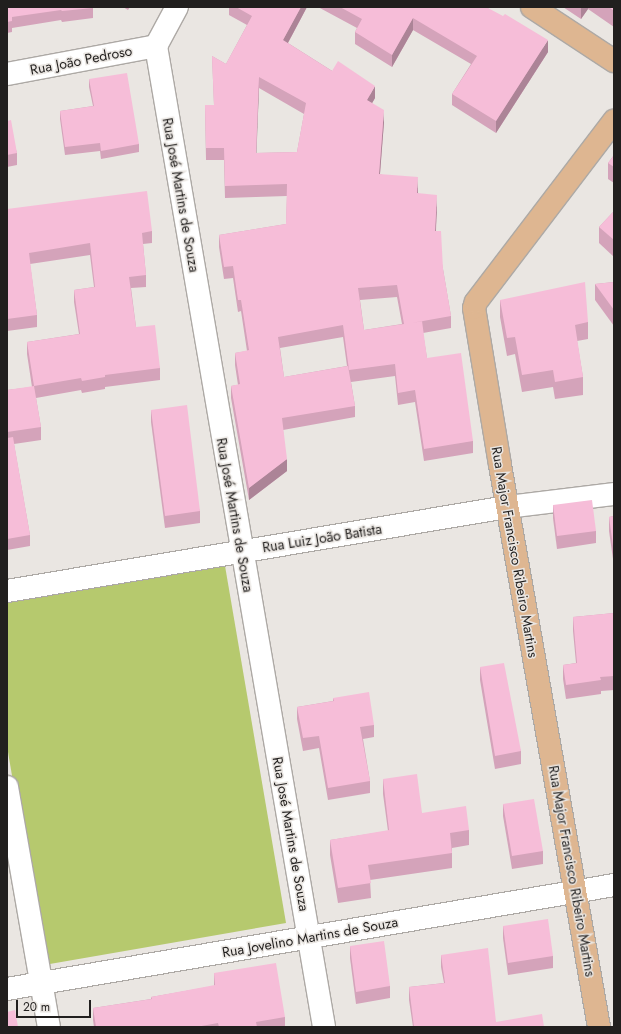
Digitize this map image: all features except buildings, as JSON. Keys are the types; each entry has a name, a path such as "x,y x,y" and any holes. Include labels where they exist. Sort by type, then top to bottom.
{"main road":[{"path":"532,7 614,61"},
{"name":"Rua Major Francisco Ribeiro Martins","path":"600,1027 507,508 474,308 476,302 614,121"}],"street":[{"path":"156,46 178,7"},
{"name":"Rua João Pedroso","path":"7,74 156,46"},
{"name":"Rua José Martins de Souza","path":"156,46 241,552 324,1027"},
{"name":"Rua Luiz João Batista","path":"7,592 507,508 614,494"},
{"path":"7,787 49,1027"},
{"name":"Rua Jovelino Martins de Souza","path":"7,989 614,885"}],"green space":[{"path":"224,560 286,923 44,965 7,746 7,598"}]}
